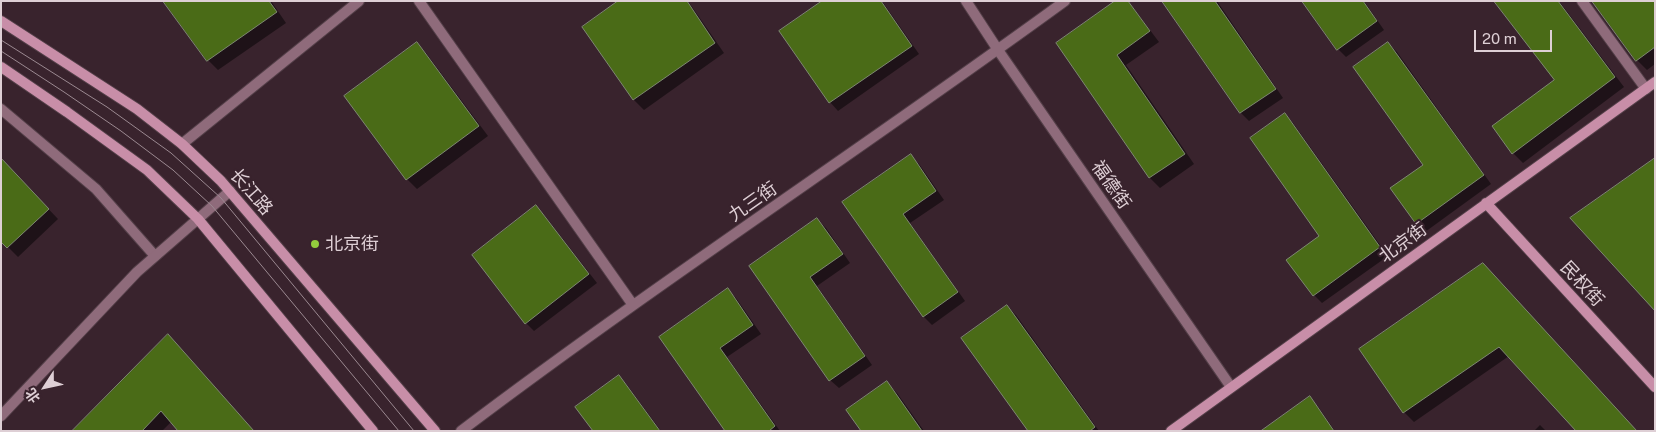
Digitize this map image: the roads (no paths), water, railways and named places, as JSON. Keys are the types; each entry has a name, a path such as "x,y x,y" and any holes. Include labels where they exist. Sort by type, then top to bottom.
{"main road":[{"name":"长江路","path":"1,21 137,109 182,144 230,191 434,431"},
{"path":"1,67 147,170 198,219 373,431"},
{"name":"北京街","path":"1171,431 1230,386 1655,82"},
{"name":"民权街","path":"1486,204 1655,387"}],"street":[{"path":"182,144 358,1"},
{"path":"419,1 633,305"},
{"name":"福德街","path":"966,1 1230,386"},
{"name":"九三街","path":"461,431 633,305 998,50 1065,1"},
{"path":"1582,1 1646,88"},
{"path":"1,109 96,189 155,256"},
{"path":"1,416 137,272 230,191"}],"tram line":[{"path":"1,40 107,107 171,153 221,198 414,431"},
{"path":"1,51 121,131 173,170 212,206 399,431"}],"place":[{"name":"北京街","path":"315,244"}]}
